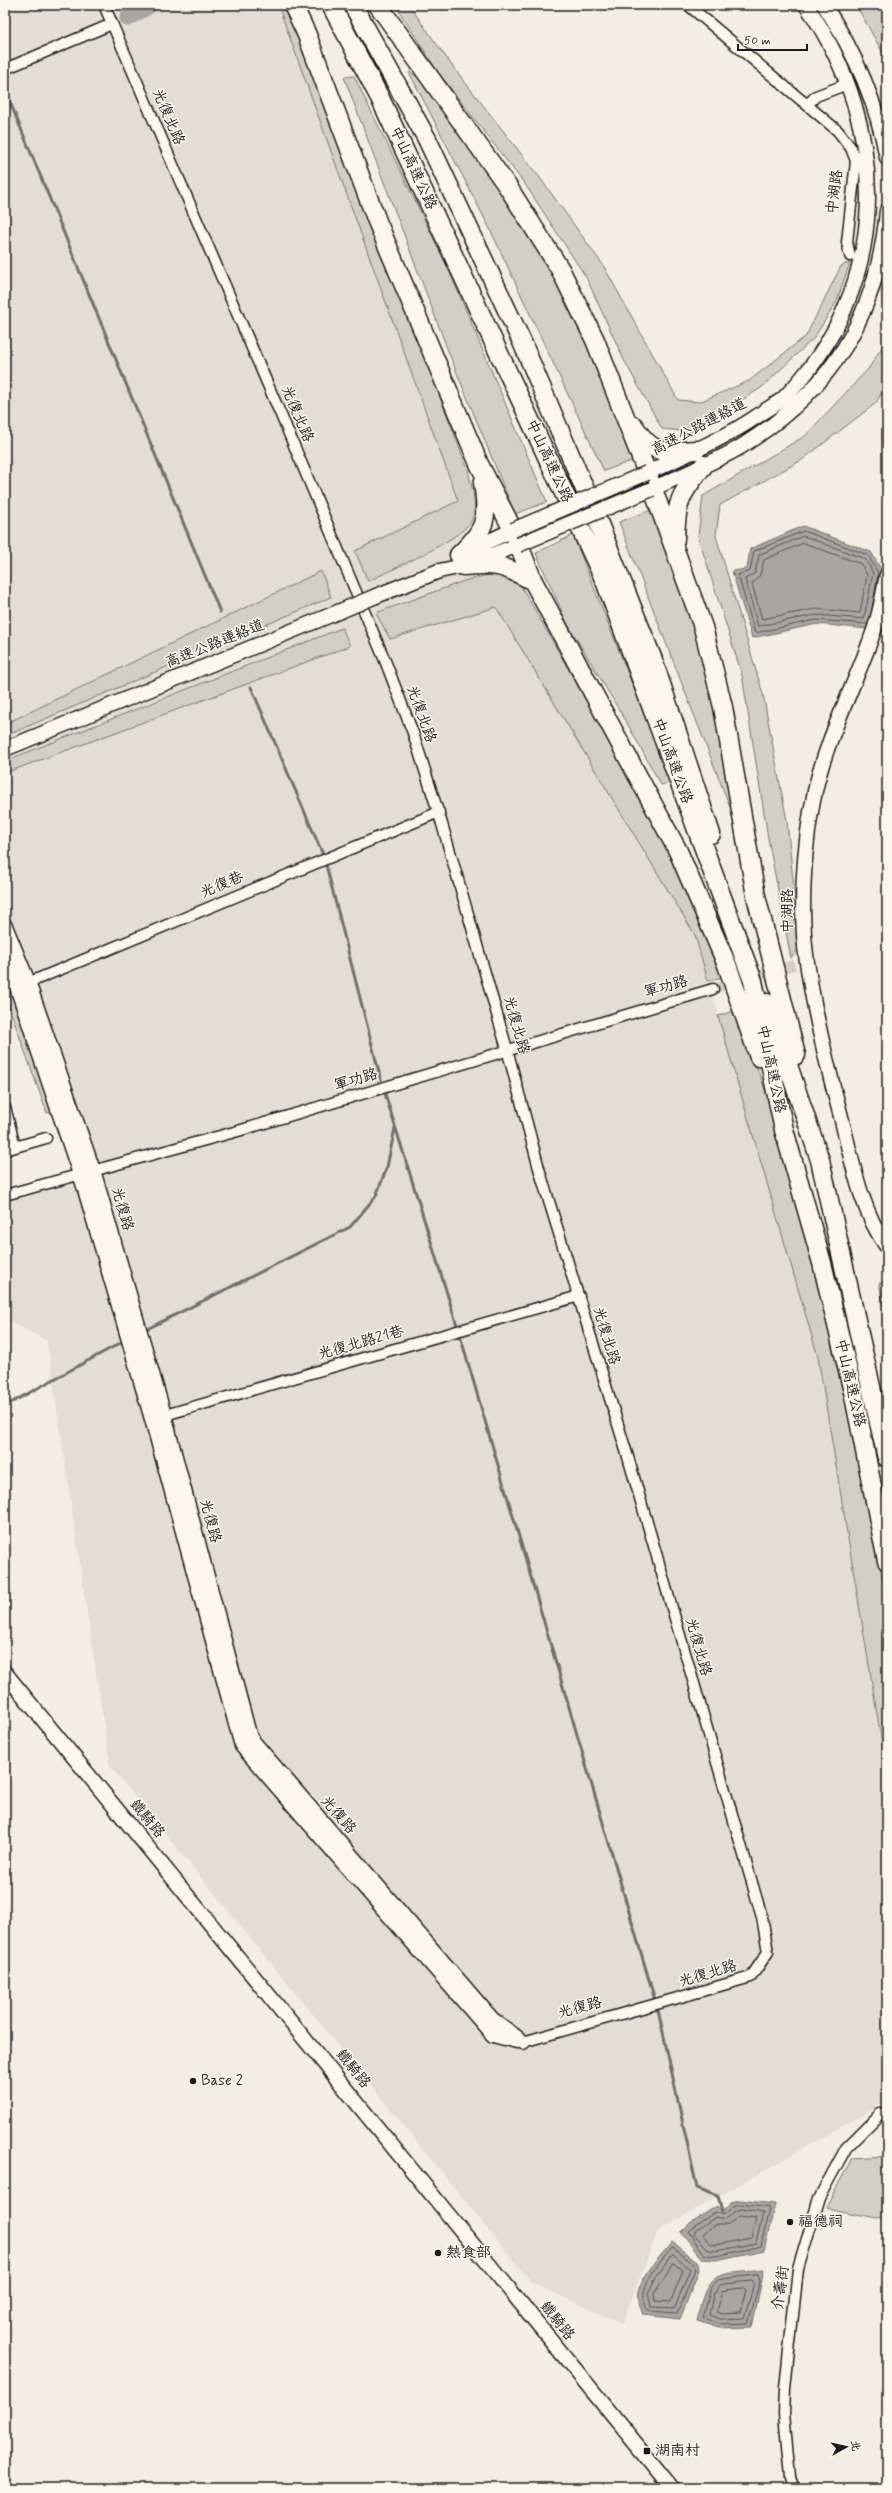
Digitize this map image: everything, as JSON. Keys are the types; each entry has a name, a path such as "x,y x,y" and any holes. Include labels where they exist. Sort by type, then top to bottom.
{"highway":[{"path":"292,5 307,35 377,221 479,464 515,538 532,581 678,851 727,965 784,1130"},
{"name":"中山高速公路","path":"331,5 380,98 604,581 753,981 784,1130 822,1264 854,1396 887,1561"},
{"name":"中山高速公路","path":"353,5 427,139 522,342 595,514 653,660 820,1160 887,1458"},
{"path":"378,5 508,187 560,269 595,340 620,403 703,627 722,707 756,896 820,1160"},
{"path":"620,403 642,439 660,452 700,458 680,498 676,512 675,550"},
{"path":"479,464 487,508 482,526 475,540 461,560 499,565 532,581"}],"street":[{"name":"光復北路","path":"104,5 384,658 412,733 439,812 507,1049 540,1172 579,1296 762,1917 768,1952 751,1977 647,2008"},
{"name":"中湖路","path":"688,5 838,131 851,148 856,161 847,242 850,256"},
{"name":"高速公路連絡道","path":"700,458 736,430 783,398 820,359 853,306 867,257 873,226 876,191 868,132 852,84 821,25 806,5"},
{"path":"824,5 865,78 881,127 887,158"},
{"path":"7,68 112,24"},
{"path":"807,105 816,96 842,86"},
{"name":"高速公路連絡道","path":"5,749 439,571 461,560 700,458 742,446 792,411 832,368 864,314 879,268 887,211"},
{"name":"中湖路","path":"887,575 874,632 831,740 815,790 808,833 804,928 807,961 832,1084 862,1194 880,1237 887,1247"},
{"name":"光復巷","path":"23,985 439,812"},
{"name":"光復路","path":"5,926 23,985 86,1172 158,1417 242,1746 493,2035 522,2042 647,2008"},
{"name":"光復路","path":"5,959 23,985"},
{"name":"軍功路","path":"5,1195 175,1149 397,1084 507,1049 714,989"},
{"path":"5,1107 15,1147"},
{"path":"5,1150 46,1138"},
{"name":"光復北路21巷","path":"158,1417 579,1296"},
{"name":"鐵騎路","path":"5,1673 672,2488"},
{"name":"介壽街","path":"794,2488 790,2478 785,2401 798,2269 819,2198 846,2148 880,2114"}],"shaded area":[{"path":"5,5 278,5 496,607 695,935 818,1357 887,1774 887,2101 658,2231 622,2324 532,2283 110,1766 47,1341 5,1319 5,1192 85,1169 5,934"},
{"path":"278,5 286,5 303,39 468,470 474,496 474,509 471,521 454,537 424,554 368,581 355,551 458,501"},
{"path":"395,5 409,5 450,63 540,178 603,265 678,400 699,402 749,381 806,336 841,266 850,262 837,301 814,338 761,388 691,432 662,429 624,360 586,277 527,187 438,72"},
{"path":"856,5 887,5 887,60"},
{"path":"409,72 422,79 554,268 593,348 634,460 604,471 490,229"},
{"path":"354,76 448,268 547,502 515,514 452,361 344,77"},
{"path":"887,339 887,383 876,403 802,460 720,505 716,536 763,694 787,821 800,947 791,958 768,838 742,675 698,536 703,496 805,436 869,368"},
{"path":"651,510 690,612 701,650 730,775 730,807 619,522"},
{"path":"573,535 671,782 661,785 627,723 567,623 536,553"},
{"path":"321,571 331,597 5,736 5,724"},
{"path":"505,571 520,584 663,836 723,977 708,981 695,935 496,607 390,639 376,613 467,580"},
{"path":"342,628 350,646 5,773 5,761"},
{"path":"5,964 55,1110 47,1113 5,996"},
{"path":"737,1010 798,1184 853,1398 887,1608 887,1774 818,1357 718,1016"},
{"path":"879,1283 887,1283 887,1324"},
{"path":"887,2156 887,2220 826,2208 852,2158"}],"water":[{"path":"803,526 871,552 882,571 873,625 868,629 817,624 752,638 732,571 747,569 750,549"},
{"path":"740,2200 775,2204 764,2250 716,2260 703,2259 681,2232 690,2223 717,2206 722,2211 731,2202"},
{"path":"672,2242 698,2263 699,2270 680,2319 644,2315 639,2297 641,2284 653,2265"},
{"path":"764,2270 752,2327 719,2328 697,2321 706,2291 716,2278 734,2273"}],"waterway":[{"path":"128,18 150,5"},
{"path":"5,90 220,612"},
{"path":"251,687 324,857 382,1084 459,1332 659,2014 697,2188 718,2196 722,2211"},
{"path":"143,1331 350,1227 376,1196 387,1167 395,1128"},
{"path":"5,1406 124,1341"}],"tunnel":[{"path":"856,262 887,293"},
{"path":"713,989 807,961"}],"place":[{"name":"Base 2","path":"193,2081"},
{"name":"福德祠","path":"790,2222"},
{"name":"熱食部","path":"438,2253"},
{"name":"湖南村","path":"647,2451"}]}
